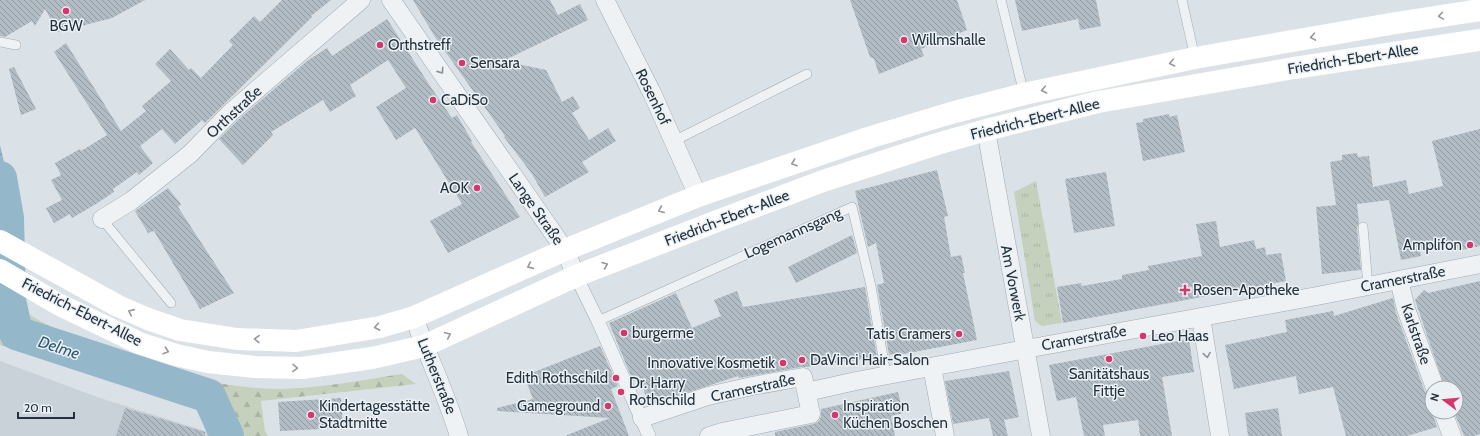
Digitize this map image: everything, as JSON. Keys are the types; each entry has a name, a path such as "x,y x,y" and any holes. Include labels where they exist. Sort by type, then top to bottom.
{"main road":[{"name":"Friedrich-Ebert-Allee","path":"9,246 118,306 148,320 180,330 237,339 296,341 380,327 414,317 565,250 698,196 868,138 951,113 1024,94 1195,58 1380,25 1480,10"},
{"name":"Friedrich-Ebert-Allee","path":"9,275 58,304 140,342 176,354 208,362 255,367 302,368 372,358 424,346 576,276 823,181 937,144 1098,102 1294,68 1480,40"}],"street":[{"name":"Orthstraße","path":"102,219 131,201 190,154 231,112 361,0"},
{"name":"Rosenhof","path":"604,0 652,94 698,196"},
{"name":"Lange Straße","path":"396,1 565,250 649,436"},
{"name":"Am Vorwerk","path":"986,130 1013,286 1026,349 1040,436"},
{"name":"Cramerstraße","path":"807,392 886,375 1480,264"},
{"name":"Karlstraße","path":"1399,280 1406,309 1432,380"},
{"name":"Lutherstraße","path":"414,317 424,346 454,418 459,436"},
{"path":"1201,317 1220,436"},
{"path":"932,367 946,436"},
{"name":"Cramerstraße","path":"642,418 708,396 803,377 811,414 709,436"},
{"path":"1446,420 1452,436"}],"lane":[{"path":"1001,0 1024,94"},
{"path":"1182,0 1195,58"},
{"path":"0,42 16,45"},
{"path":"674,141 808,74"},
{"name":"Logemannsgang","path":"598,321 852,207 871,286 886,375"},
{"path":"102,219 171,303"},
{"path":"1363,226 1368,286"}],"shaded area":[{"path":"0,361 100,398 221,436 0,436"}],"green space":[{"path":"1036,181 1062,323 1042,326 1035,321 1014,192"},
{"path":"0,296 30,315 72,338 144,363 199,379 237,386 292,389 324,386 402,374 416,384 261,401 265,431 268,436 221,436 205,402 142,380 0,345"}],"water":[{"path":"0,145 16,213 18,225 0,216"}],"building":[{"path":"0,0 145,0 112,18 58,32 45,9 35,26 32,21 5,37 0,36"},
{"path":"282,0 331,0 311,16 312,17 205,123 202,120 175,144 162,129 140,146 153,163 139,175 137,172 113,189 114,192 96,204 72,218 70,214 54,223 46,208 62,200 51,180 61,175 55,163 80,149 81,151 107,135 54,52 66,43 121,131 146,111 142,106 171,81 155,64 170,49 189,70 191,68 201,78 233,45 229,41 254,16 260,22"},
{"path":"413,0 550,0 558,15 580,4 588,20 503,61 546,70 562,102 573,96 580,108 572,113 589,140 608,128 616,141 582,162 589,172 545,197 532,174 504,137 505,136 435,37"},
{"name":"Willmshalle","path":"850,0 957,0 967,30 921,49 924,56 879,74 874,59 870,57"},
{"path":"1015,0 1096,0 1101,26 1080,30 1078,19 1022,31"},
{"path":"387,19 452,118 457,115 472,141 471,142 520,217 448,253 430,221 462,204 415,128 396,140 376,107 406,88 388,60 350,85 356,96 330,112 323,100 271,132 273,135 243,165 219,139 238,120 307,61 327,48 332,56"},
{"path":"14,67 36,109 21,115 9,69"},
{"path":"1169,114 1170,117 1177,115 1185,152 1143,161 1136,123 1143,122 1143,119"},
{"path":"1480,129 1480,246 1458,251 1456,241 1420,250 1421,256 1401,260 1389,200 1357,204 1359,223 1357,228 1361,270 1322,274 1316,207 1336,205 1330,162 1342,160 1342,155 1357,153 1358,157 1369,156 1373,187 1406,180 1409,194 1443,186 1432,141"},
{"path":"937,170 948,216 944,217 951,257 961,255 965,273 963,273 977,340 898,355 898,353 889,355 877,285 884,283 876,243 868,247 855,191"},
{"path":"1106,172 1115,226 1074,233 1065,179"},
{"path":"168,188 181,204 178,207 234,293 200,309 154,231 148,233 135,211"},
{"path":"1216,221 1220,247 1254,240 1256,249 1265,247 1266,255 1281,253 1286,281 1063,323 1057,287 1081,283 1082,286 1122,279 1122,275 1149,270 1148,266 1202,256 1196,224"},
{"path":"852,235 857,253 796,283 788,267"},
{"path":"1480,281 1480,434 1474,436 1464,436 1457,420 1464,420 1464,380 1442,380 1415,300 1424,290 1428,293"},
{"path":"865,287 877,357 801,367 739,378 738,376 649,405 640,379 633,381 609,323 676,293 692,328 721,316 714,300 737,291 743,307"},
{"path":"1393,298 1396,313 1424,389 1424,420 1435,420 1437,427 1407,436 1346,436 1333,387 1299,394 1296,376 1234,389 1225,345 1287,332 1285,320 1333,311 1334,316"},
{"path":"1189,339 1194,372 1162,377 1172,436 1140,436 1138,420 1103,425 1105,436 1084,436 1076,397 1057,401 1049,365"},
{"path":"600,346 618,386 611,389 629,436 567,436 610,418 497,411 497,408 533,399 524,376"},
{"path":"1009,371 1019,417 1004,420 1008,436 993,436 989,418 953,424 945,381"},
{"path":"898,392 903,413 891,416 895,436 775,436 775,432 818,422 821,417 821,409"},
{"name":"Kindertagesstätte Stadtmitte","path":"341,398 343,428 280,431 278,402"},
{"path":"125,408 205,432 205,436 116,436"},
{"path":"1278,408 1282,436 1248,436 1245,413"}],"waterway":[{"name":"Delme","path":"0,178 7,218 9,300 16,333 209,396 227,436"}],"place":[{"name":"BGW","path":"66,11"},
{"name":"Willmshalle","path":"904,40"},
{"name":"Orthstreff","path":"380,45"},
{"name":"Sensara","path":"462,63"},
{"name":"CaDiSo","path":"433,100"},
{"name":"AOK","path":"477,188"},
{"name":"Amplifon","path":"1470,245"},
{"name":"Rosen-Apotheke","path":"1185,290"},
{"name":"burgerme","path":"624,333"},
{"name":"Tatis Cramers","path":"959,334"},
{"name":"Leo Haas","path":"1143,336"},
{"name":"Sanitätshaus Fittje","path":"1109,359"},
{"name":"DaVinci Hair-Salon","path":"802,360"},
{"name":"Innovative Kosmetik","path":"783,363"},
{"name":"Edith Rothschild","path":"616,378"},
{"name":"Dr. Harry Rothschild","path":"621,392"},
{"name":"Gameground","path":"608,406"},
{"name":"Kindertagesstätte Stadtmitte","path":"311,415"},
{"name":"Inspiration Küchen Boschen","path":"835,415"}]}
